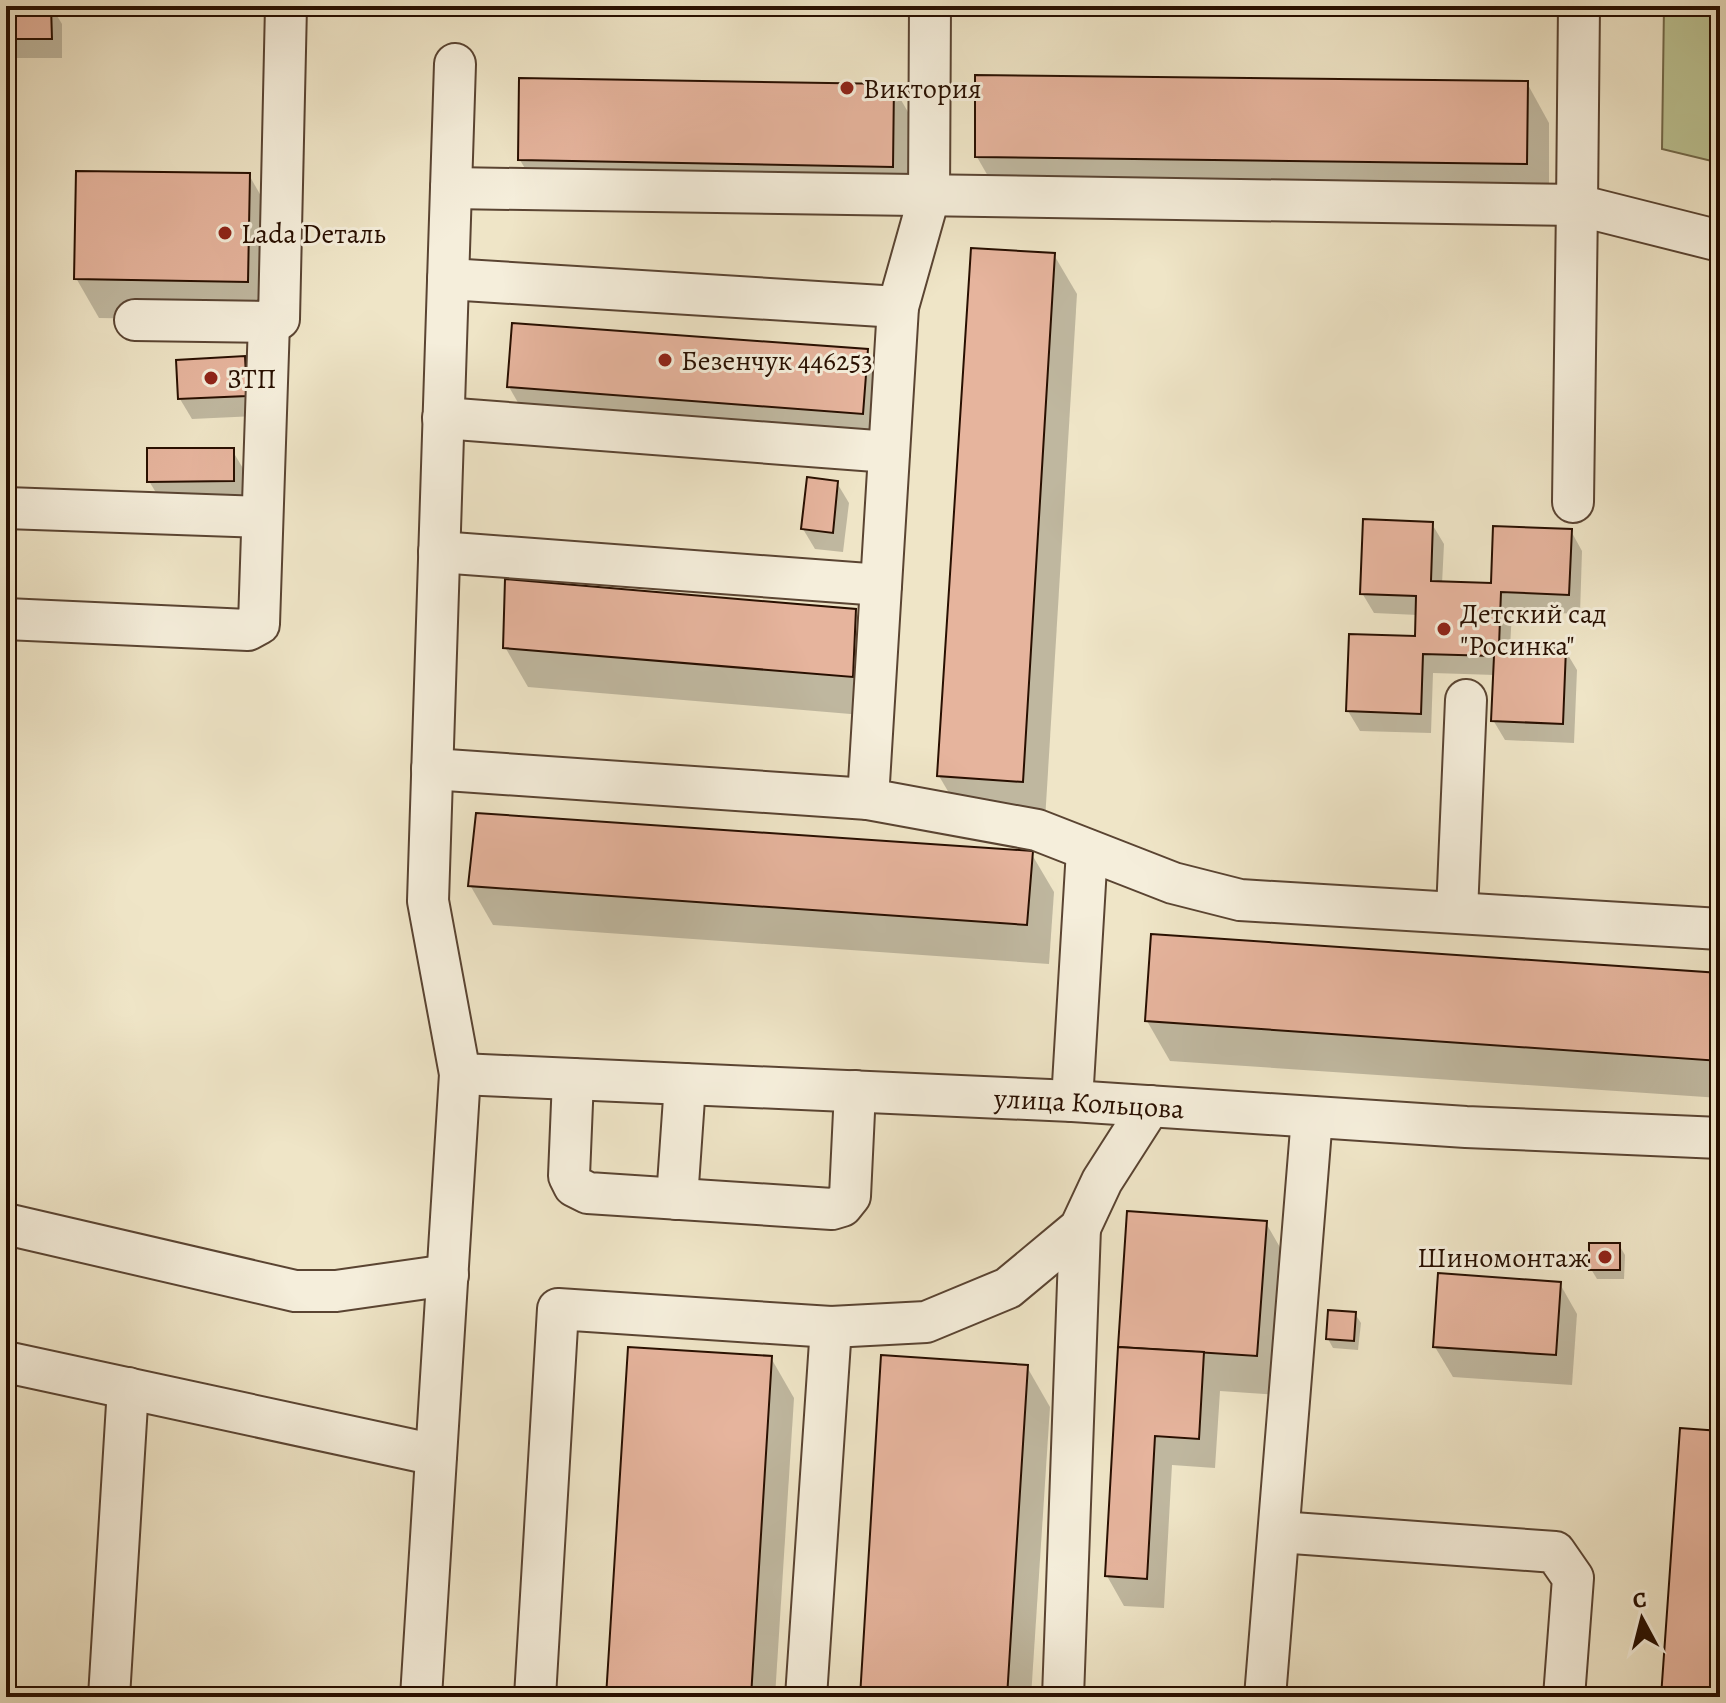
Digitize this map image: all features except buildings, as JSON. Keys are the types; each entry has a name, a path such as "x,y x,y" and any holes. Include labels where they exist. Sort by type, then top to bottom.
{"street":[{"path":"135,320 269,322 279,319 282,311 286,6"},
{"path":"868,799 898,307 929,197 930,6"},
{"path":"1573,502 1579,6"},
{"path":"421,1697 460,1074 428,901 455,64"},
{"path":"451,188 1577,205 1720,241"},
{"path":"448,279 898,307"},
{"path":"6,619 248,630 259,624 269,322"},
{"path":"443,418 889,452"},
{"path":"6,508 262,517"},
{"path":"439,552 881,585"},
{"path":"1457,912 1466,700"},
{"path":"432,769 868,799 1037,830 1173,883 1240,900 1720,929"},
{"path":"1072,1101 1087,850"},
{"name":"улица Кольцова","path":"460,1074 1072,1101 1720,1138"},
{"path":"573,1079 569,1176 574,1186 588,1193 832,1209 842,1206 850,1196 855,1091"},
{"path":"677,1199 685,1084"},
{"path":"1063,1697 1080,1228 1102,1181 1150,1106"},
{"path":"1265,1697 1312,1117"},
{"path":"6,1224 295,1291 336,1291 448,1275"},
{"path":"535,1697 558,1309 831,1327 926,1322 1008,1288 1080,1228"},
{"path":"806,1697 831,1327"},
{"path":"6,1362 436,1455"},
{"path":"109,1697 128,1388"},
{"path":"1279,1532 1555,1552 1573,1578 1564,1697"}],"green space":[{"path":"1664,6 1720,6 1720,163 1662,149"}],"place":[{"name":"Виктория","path":"847,88"},
{"name":"Lada Dеталь","path":"225,233"},
{"name":"Безенчук 446253","path":"665,360"},
{"name":"ЗТП","path":"211,378"},
{"name":"Детский сад \"Росинка\"","path":"1444,629"},
{"name":"Шиномонтаж","path":"1605,1257"}]}
